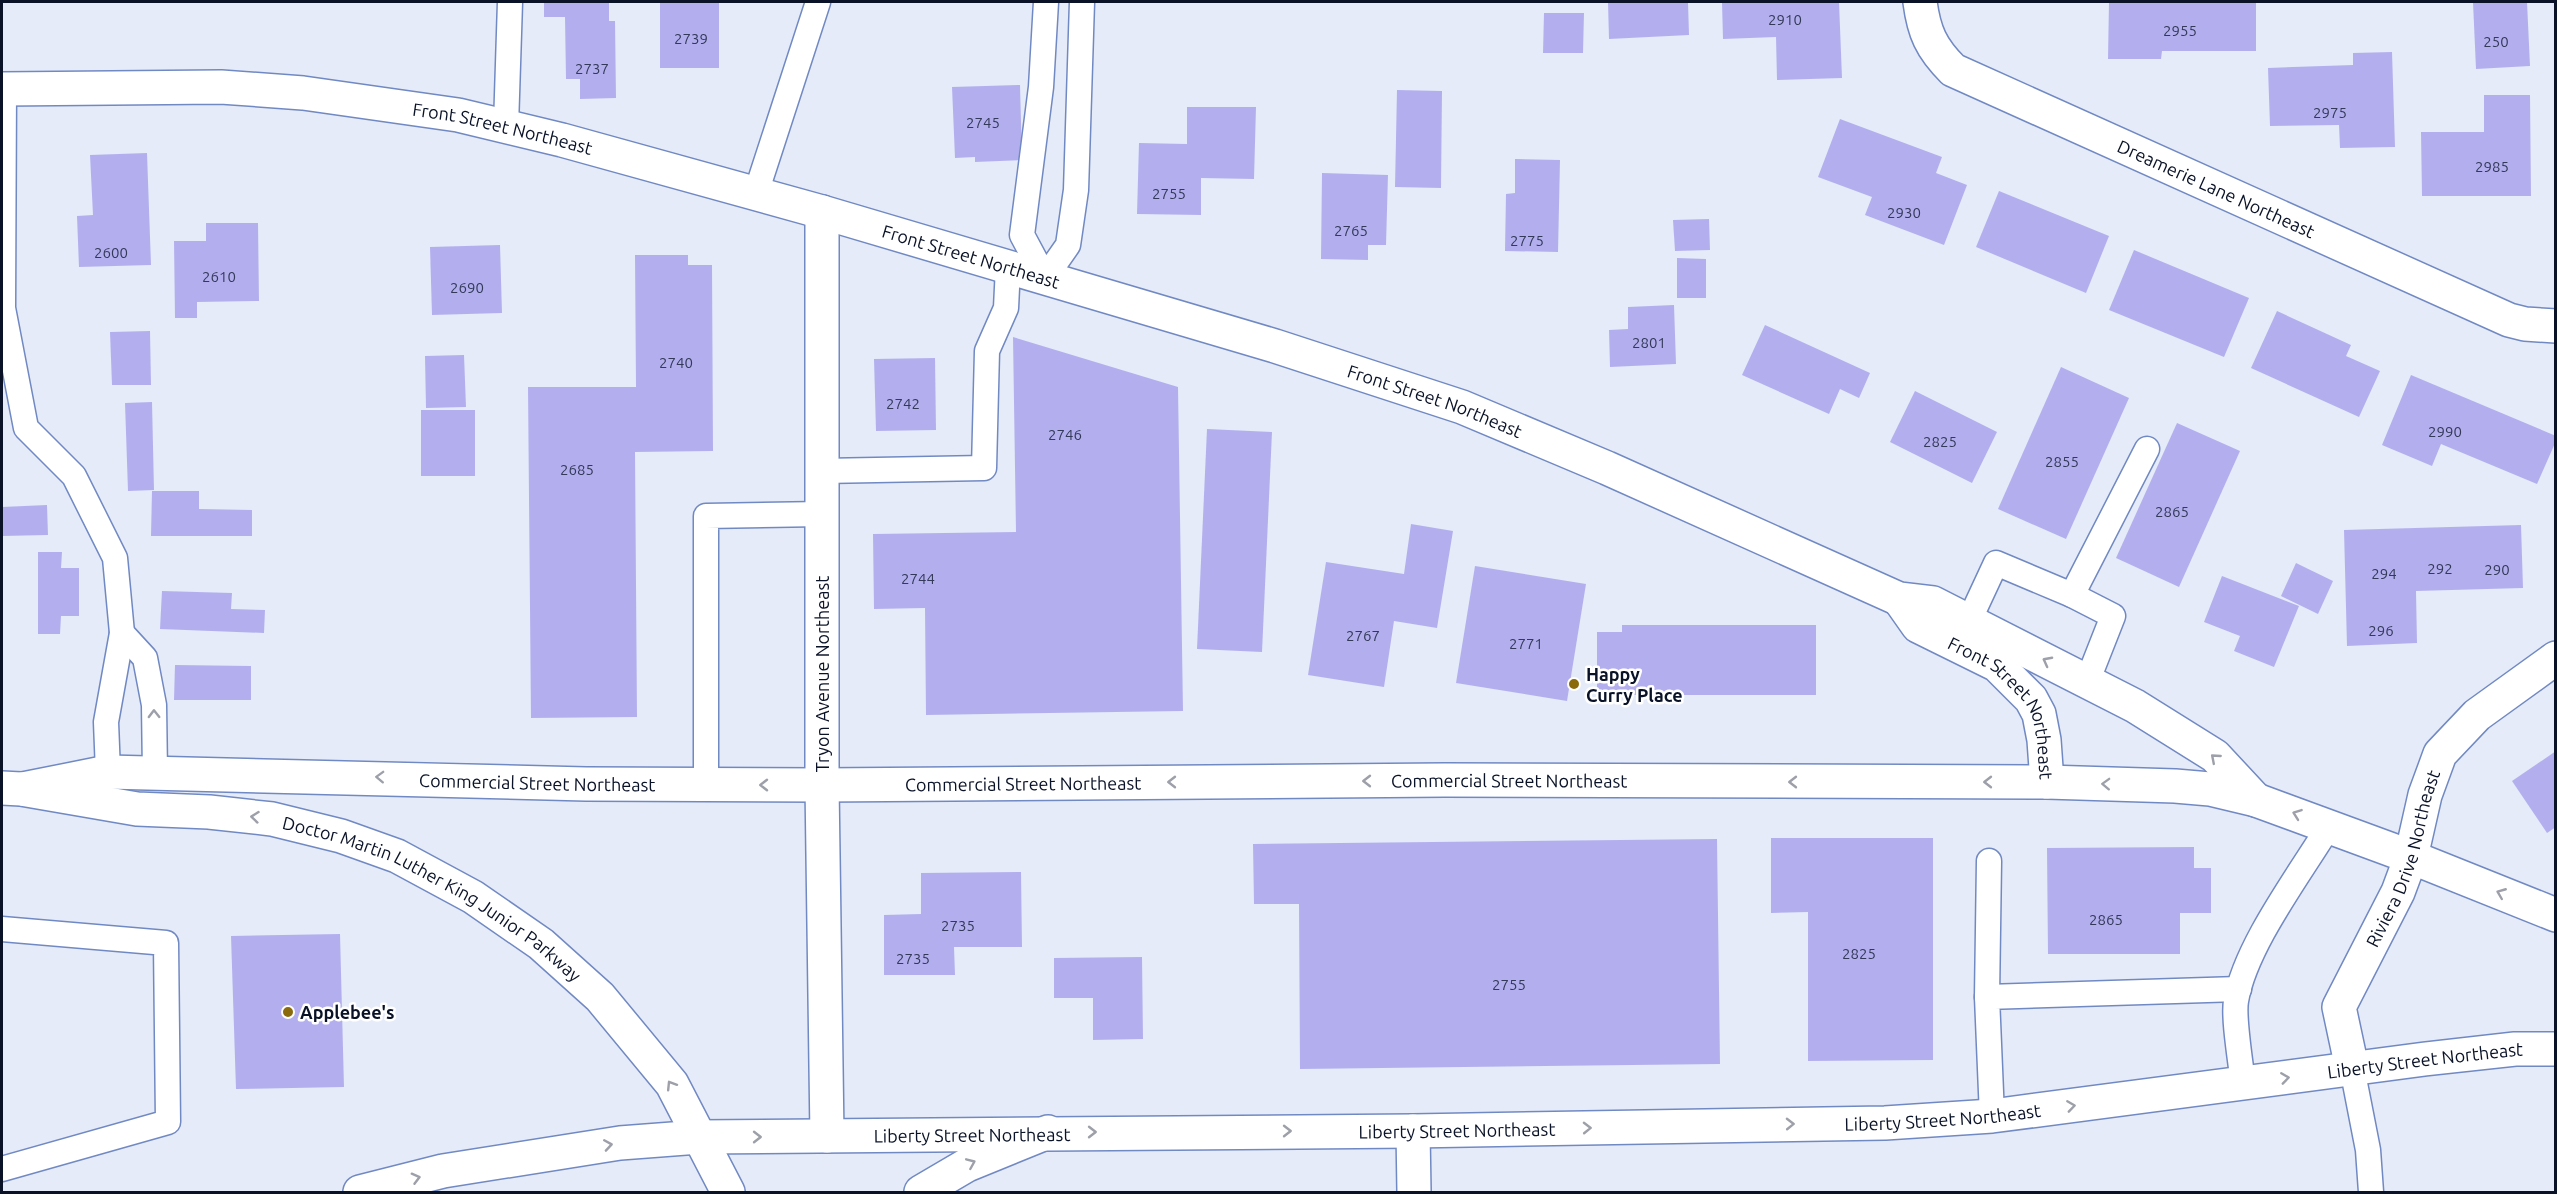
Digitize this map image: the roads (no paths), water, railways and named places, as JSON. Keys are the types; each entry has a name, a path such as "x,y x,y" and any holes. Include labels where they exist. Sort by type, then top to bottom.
{"main road":[{"name":"Dreamerie Lane Northeast","path":"1920,2 1923,27 1937,54 1953,70 2509,320 2525,324 2556,326"},
{"name":"Front Street Northeast","path":"3,89 221,87 291,92 458,115 756,193 1275,346 1462,407 1607,468 1899,600 1933,603 2134,706 2215,756 2256,800"},
{"name":"Tryon Avenue Northeast","path":"822,212 822,785 826,1136"},
{"name":"Front Street Northeast","path":"1899,600 1918,626 1998,665 2031,699 2039,714 2044,740 2047,782 2211,789 2256,800 2411,856 2556,915"},
{"name":"Riviera Drive Northeast","path":"2352,1068 2339,1007 2398,892 2411,856 2425,795 2440,754 2477,715 2556,658"},
{"name":"Commercial Street Northeast","path":"11,789 108,772 586,784 822,785 1445,780 2047,782"},
{"name":"Doctor Martin Luther King Junior Parkway","path":"11,789 137,809 209,812 272,819 340,836 397,856 472,897 541,944 600,997 672,1084 728,1192"},
{"name":"Liberty Street Northeast","path":"360,1192 455,1169 620,1143 699,1137 1048,1132 1413,1131 1885,1123 1992,1116 2352,1068 2514,1049 2556,1049"},
{"path":"1413,1131 1414,1192"},
{"path":"921,1192 967,1165 1048,1132"}],"lane":[{"path":"506,126 510,2"},
{"path":"756,193 818,2"},
{"path":"1046,2 1041,87 1022,235 1045,278 1068,244 1076,190 1082,2"},
{"path":"3,89 3,308 26,428 74,476 116,558 122,633 106,722 108,772"},
{"path":"822,471 984,468 987,351 1005,308 1008,267"},
{"path":"2072,595 2147,449"},
{"path":"706,784 706,516 822,514"},
{"path":"1969,621 1996,563 2072,595 2114,616 2087,682"},
{"path":"122,633 145,658 154,705 155,773"},
{"path":"2243,1083 2235,1003 2244,969 2329,826"},
{"path":"1989,861 1987,997 1992,1116"},
{"path":"2,929 166,943 168,1122 2,1169"},
{"path":"1987,997 2239,989"},
{"path":"2352,1068 2368,1150 2371,1192"}],"place":[{"name":"Happy Curry Place","path":"1574,684"},
{"name":"Applebee's","path":"288,1012"}]}
